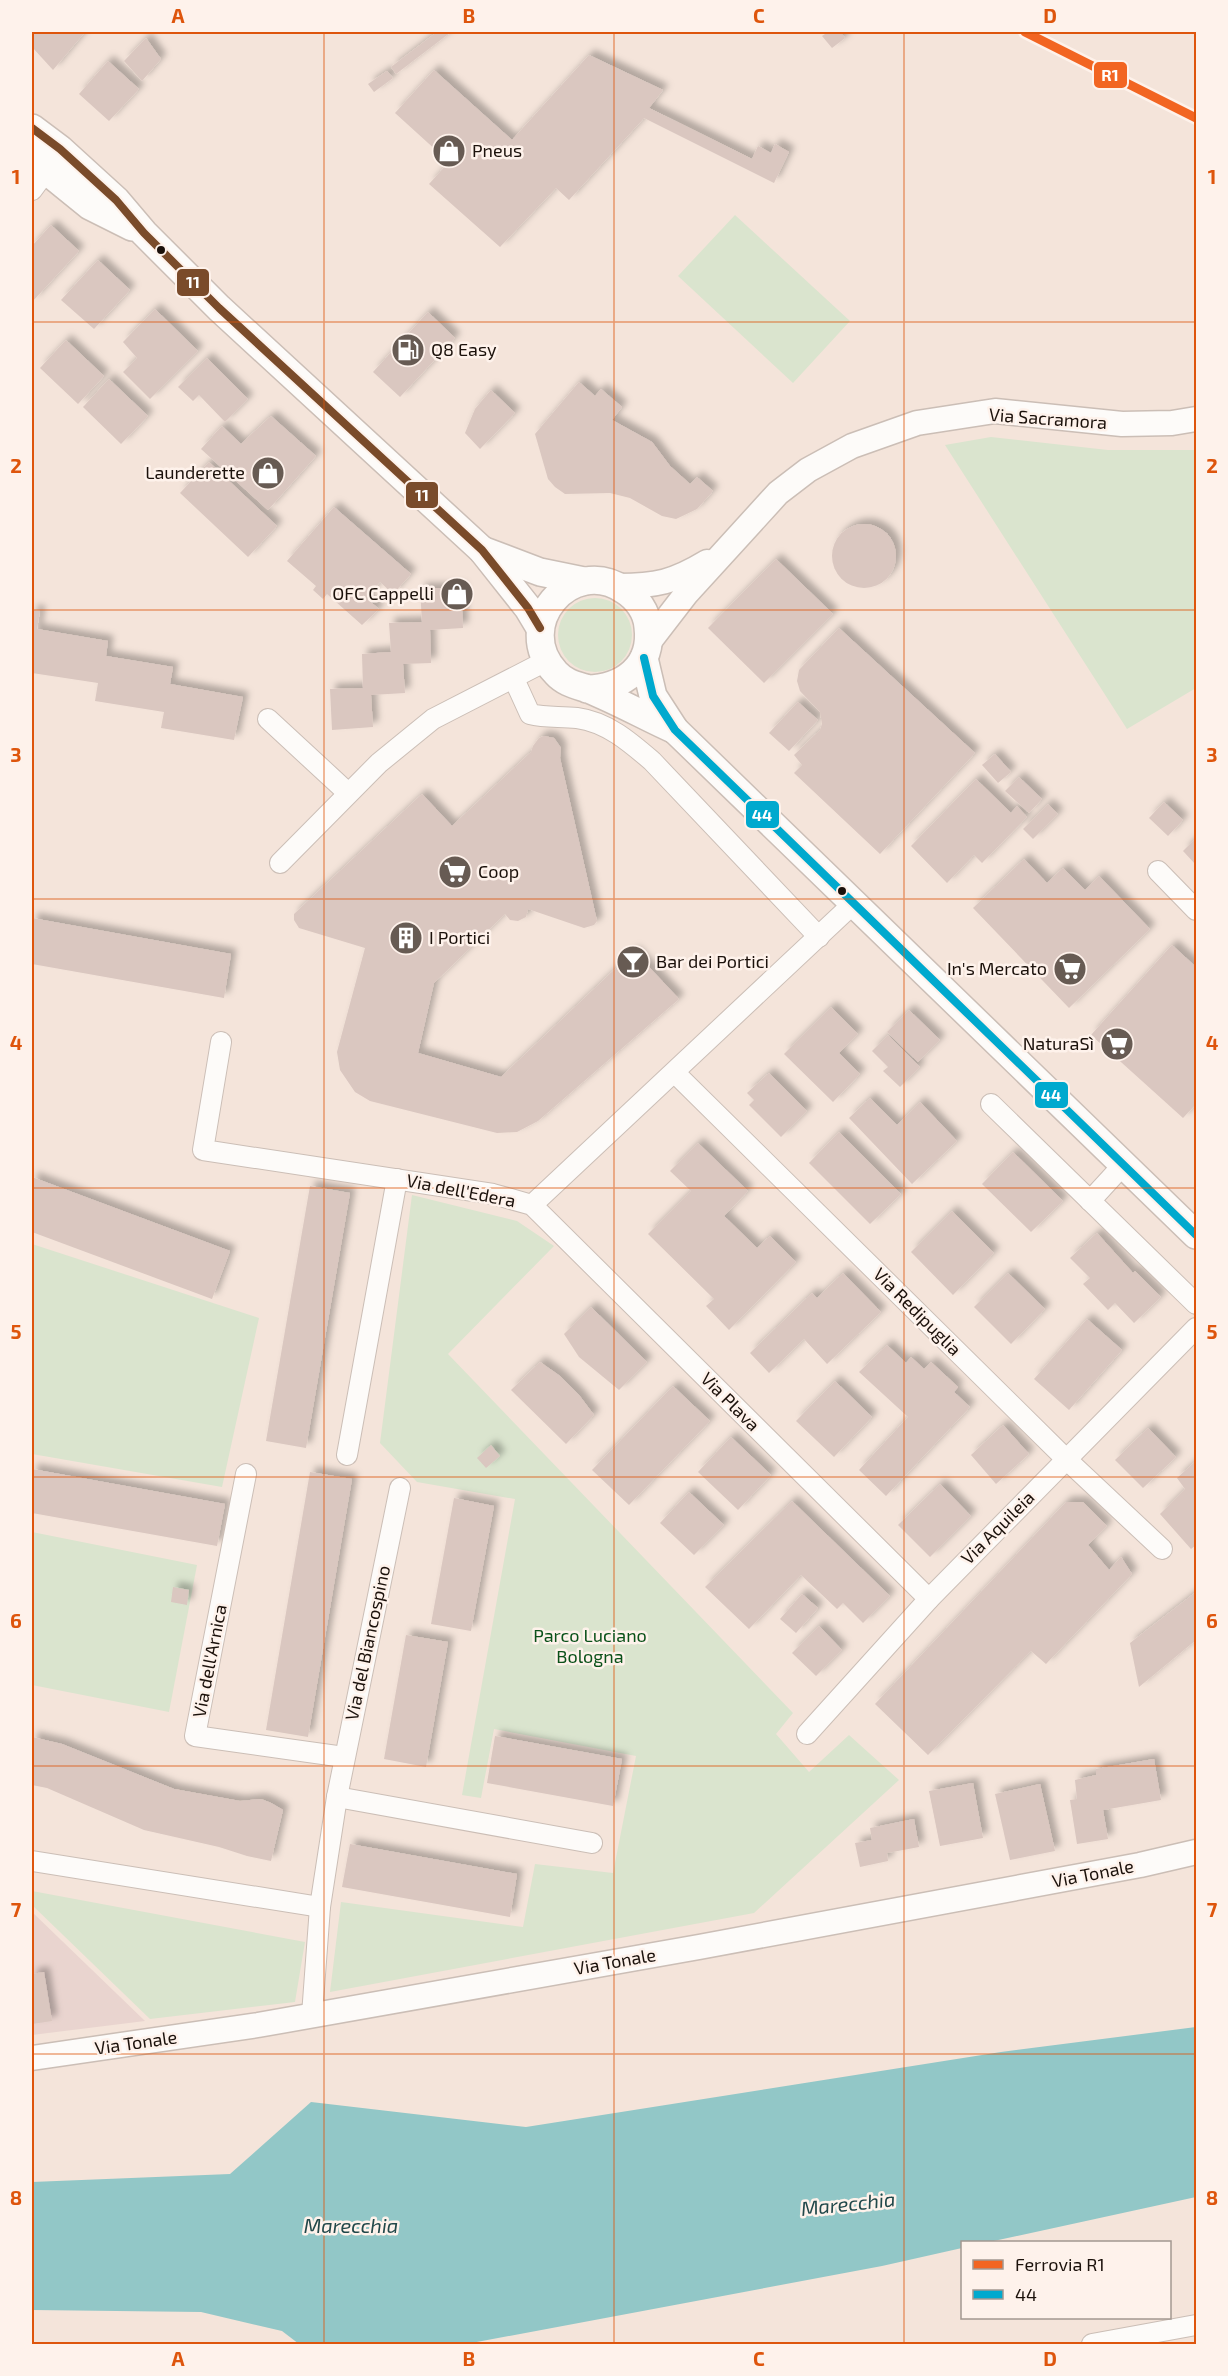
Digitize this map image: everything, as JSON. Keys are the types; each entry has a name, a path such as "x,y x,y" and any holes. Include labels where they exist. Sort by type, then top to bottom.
{"main road":[{"path":"32,128 60,148 100,185 219,308 482,550 528,608 540,628"},
{"path":"36,173 90,206 144,233"},
{"path":"482,550 540,572 584,581 602,581 618,586 632,595 642,609 648,625 646,650 653,696 675,730 1197,1235"},
{"path":"584,581 568,586 555,597 545,611 540,628 540,645 546,661 557,674 571,684 587,689 675,730"},
{"path":"587,689 604,688 621,683 634,672 646,650"}],"street":[{"name":"Via Sacramora","path":"646,650 686,594 778,493 808,470 852,446 917,423 995,411 1122,424 1172,423 1197,419"},
{"name":"Via Sacramora","path":"618,586 646,586 682,577 727,549"},
{"path":"280,863 379,763 433,719 546,661"},
{"path":"514,679 530,714 544,718 577,718 626,737 652,761 819,937"},
{"path":"268,719 348,794"},
{"path":"1158,872 1197,910"},
{"name":"Via dell'Edera","path":"221,1042 203,1150 493,1194 532,1205 854,903"},
{"name":"Via Redipuglia","path":"675,1072 1066,1459 1162,1549"},
{"path":"991,1104 1197,1304"},
{"path":"1090,1201 1123,1165"},
{"path":"347,1455 397,1179"},
{"name":"Via Plava","path":"532,1205 929,1599"},
{"name":"Via Aquileia","path":"807,1734 929,1599 1197,1328"},
{"name":"Via dell'Arnica","path":"246,1474 195,1736 344,1757"},
{"name":"Via del Biancospino","path":"312,2015 320,1907 337,1797 400,1488"},
{"path":"337,1797 592,1843"},
{"name":"Via Tonale","path":"32,2058 258,2025 723,1942 1140,1865 1197,1852"},
{"path":"32,1861 320,1907"},
{"path":"1092,2344 1197,2325"}],"shaded area":[{"path":"32,1912 145,2021 32,2035"}],"green space":[{"path":"735,215 850,321 793,383 678,276"},
{"path":"991,437 1108,450 1196,450 1196,688 1127,729 945,445"},
{"path":"595,598 616,604 626,614 632,635 626,656 616,666 595,672 574,666 564,656 558,635 564,614 574,604"},
{"name":"Parco Luciano Bologna","path":"412,1195 517,1221 554,1246 448,1354 793,1713 776,1734 809,1772 849,1735 899,1780 754,1913 330,1992 341,1902 523,1927 535,1864 613,1873 636,1756 494,1729 481,1798 462,1795 515,1499 417,1482 380,1443"},
{"path":"32,1244 259,1318 222,1487 32,1454"},
{"path":"32,1532 197,1565 169,1712 32,1685"},
{"path":"32,1891 305,1942 295,2002 150,2019 32,1905"}],"water":[{"name":"Marecchia","path":"1196,2027 1196,2197 994,2241 961,2241 961,2248 882,2266 466,2344 299,2344 282,2331 201,2312 32,2310 32,2182 230,2174 311,2102 526,2127 1001,2052"}],"building":[{"path":"32,32 85,32 53,70 32,47"},
{"path":"437,32 451,32 396,74 391,67"},
{"path":"828,32 840,32 845,38 832,48 822,36"},
{"path":"146,38 161,59 142,81 124,61"},
{"path":"589,55 663,90 649,108 752,159 758,146 771,153 775,144 789,152 774,183 644,118 569,200 556,188 500,247 429,184 449,162 395,113 434,70 512,140"},
{"path":"108,61 139,89 109,121 79,94"},
{"path":"387,71 393,78 374,92 368,84"},
{"path":"51,225 79,251 32,302 32,246"},
{"path":"98,260 130,290 94,329 61,300"},
{"path":"155,309 198,351 150,399 123,372 137,358 123,342"},
{"path":"428,312 455,338 400,397 373,372"},
{"path":"66,340 104,376 78,404 40,368"},
{"path":"207,358 248,399 225,422 199,395 193,401 178,387"},
{"path":"109,379 148,416 121,444 83,407"},
{"path":"579,382 595,396 601,389 622,407 612,420 652,442 670,466 690,484 697,477 713,491 697,509 676,519 662,516 630,498 610,493 565,494 555,487 548,479 535,434"},
{"path":"491,390 515,413 480,449 465,433 475,409"},
{"path":"271,416 316,456 268,510 201,449 222,426 241,444"},
{"path":"209,462 277,526 248,557 180,493"},
{"path":"334,507 411,574 393,594 380,582 366,598 379,609 362,625 327,594 323,599 313,590 316,586 287,561"},
{"path":"864,524 876,526 887,533 894,544 896,556 894,568 887,579 876,586 864,588 852,586 841,579 834,568 832,556 834,544 841,533 852,526"},
{"path":"776,559 833,614 764,683 708,628"},
{"path":"420,588 461,588 463,628 430,630 431,663 403,664 405,693 371,695 373,727 332,730 330,689 363,688 362,654 391,652 389,623 422,622"},
{"path":"32,610 40,611 37,629 108,641 106,656 173,667 170,684 243,697 234,740 161,728 164,712 95,701 98,683 32,673"},
{"path":"839,628 975,753 880,854 794,773 802,765 794,755 820,730 822,724 820,712 800,691 797,681 799,670"},
{"path":"798,702 818,720 789,751 769,733"},
{"name":"I Portici","path":"544,736 554,738 561,748 560,758 597,921 594,925 584,928 528,909 526,917 518,921 510,920 505,914 434,983 418,1053 501,1077 634,951 679,999 538,1121 517,1132 497,1133 370,1101 355,1092 340,1070 337,1052 365,948 299,928 294,920 294,914 422,794 452,826 531,752 539,738"},
{"path":"995,754 1011,772 998,783 982,765"},
{"path":"1019,777 1042,799 1029,813 1005,791"},
{"path":"976,779 1011,813 1017,806 1027,817 982,863 974,855 947,883 911,846"},
{"path":"1164,802 1183,820 1168,836 1149,818"},
{"path":"1048,804 1058,814 1033,839 1023,829"},
{"path":"1196,838 1196,865 1183,851"},
{"name":"In's Mercato","path":"1024,859 1047,883 1063,868 1085,890 1099,876 1150,929 1069,1008 973,908"},
{"path":"32,918 231,954 224,998 32,964"},
{"path":"1172,945 1196,967 1196,1104 1183,1118 1091,1035"},
{"path":"831,1007 858,1034 839,1053 860,1074 833,1102 784,1054"},
{"path":"909,1010 940,1040 918,1062 887,1032"},
{"path":"888,1035 920,1067 900,1087 883,1071 888,1067 872,1051"},
{"path":"769,1073 807,1111 781,1137 749,1105 754,1100 747,1093"},
{"path":"870,1098 897,1125 920,1102 957,1141 912,1184 849,1118"},
{"path":"839,1132 901,1194 870,1224 809,1163"},
{"path":"698,1143 748,1191 724,1216 757,1248 770,1236 796,1262 729,1330 706,1306 714,1299 648,1234 691,1191 670,1171"},
{"path":"1013,1152 1063,1201 1031,1232 982,1184"},
{"path":"32,1177 230,1251 212,1299 32,1232"},
{"path":"310,1186 350,1193 306,1448 266,1441"},
{"path":"952,1211 994,1253 953,1295 911,1252"},
{"path":"1097,1233 1133,1273 1135,1271 1161,1297 1134,1323 1115,1303 1108,1310 1083,1284 1090,1278 1070,1258"},
{"path":"843,1273 881,1312 827,1364 804,1339 769,1373 750,1353 812,1293 817,1298"},
{"path":"1008,1273 1045,1309 1011,1344 974,1307"},
{"path":"591,1307 647,1362 619,1390 579,1357 564,1334"},
{"path":"1087,1319 1122,1350 1069,1410 1034,1379"},
{"path":"887,1345 906,1363 911,1357 924,1369 931,1362 958,1387 954,1392 970,1407 886,1496 859,1470 908,1417 859,1372"},
{"path":"540,1362 560,1376 579,1395 594,1415 566,1444 511,1390"},
{"path":"835,1381 872,1417 834,1457 796,1421"},
{"path":"673,1386 710,1421 629,1505 592,1470"},
{"path":"1003,1425 1029,1454 996,1484 971,1455"},
{"path":"1148,1428 1176,1457 1143,1488 1115,1460"},
{"path":"731,1437 771,1475 738,1510 698,1472"},
{"path":"491,1445 500,1456 486,1468 477,1458"},
{"path":"1196,1461 1196,1545 1191,1549 1160,1514 1185,1489 1177,1478"},
{"path":"32,1469 225,1504 217,1546 32,1513"},
{"path":"310,1472 352,1479 308,1737 266,1730"},
{"path":"940,1484 971,1516 930,1557 898,1525"},
{"path":"689,1492 724,1525 694,1555 660,1523"},
{"path":"454,1498 494,1506 471,1631 431,1624"},
{"path":"792,1501 890,1596 863,1623 843,1603 837,1609 801,1575 749,1629 705,1587"},
{"path":"1066,1502 1083,1502 1107,1526 1088,1545 1109,1570 1121,1557 1132,1574 1046,1664 1031,1651 928,1755 875,1704"},
{"path":"173,1587 189,1590 187,1605 171,1602"},
{"path":"1196,1592 1196,1640 1139,1687 1130,1643"},
{"path":"802,1594 818,1608 796,1633 780,1619"},
{"path":"819,1626 842,1650 816,1676 792,1653"},
{"path":"406,1635 448,1642 426,1767 384,1759"},
{"path":"495,1736 622,1759 613,1806 487,1783"},
{"path":"32,1737 62,1744 174,1789 240,1801 261,1799 271,1803 283,1810 271,1861 144,1830 47,1788 32,1785"},
{"path":"1154,1759 1161,1800 1103,1810 1108,1839 1077,1844 1070,1800 1077,1799 1075,1780 1096,1775 1096,1769"},
{"path":"973,1783 983,1838 940,1846 929,1791"},
{"path":"1040,1784 1055,1851 1010,1860 995,1794"},
{"path":"914,1819 919,1847 887,1853 888,1861 860,1867 855,1843 872,1840 870,1828"},
{"path":"350,1844 517,1874 510,1917 342,1887"},
{"path":"44,1972 52,2021 32,2024 32,1974"}],"rail line":[{"name":"R1","path":"1025,32 1196,118"}],"transit line":[{"name":"11","path":"32,128 60,149 116,200 144,233 219,308 482,550 528,608 540,628"},
{"name":"44","path":"644,658 653,696 675,730 1196,1235"}],"place":[{"name":"Pneus","path":"449,151"},
{"name":"Q8 Easy","path":"408,350"},
{"name":"Launderette","path":"268,473"},
{"name":"OFC Cappelli","path":"457,594"},
{"name":"Coop","path":"455,872"},
{"name":"I Portici","path":"406,938"},
{"name":"Bar dei Portici","path":"633,962"},
{"name":"In's Mercato","path":"1070,969"},
{"name":"NaturaSì","path":"1117,1044"}]}
